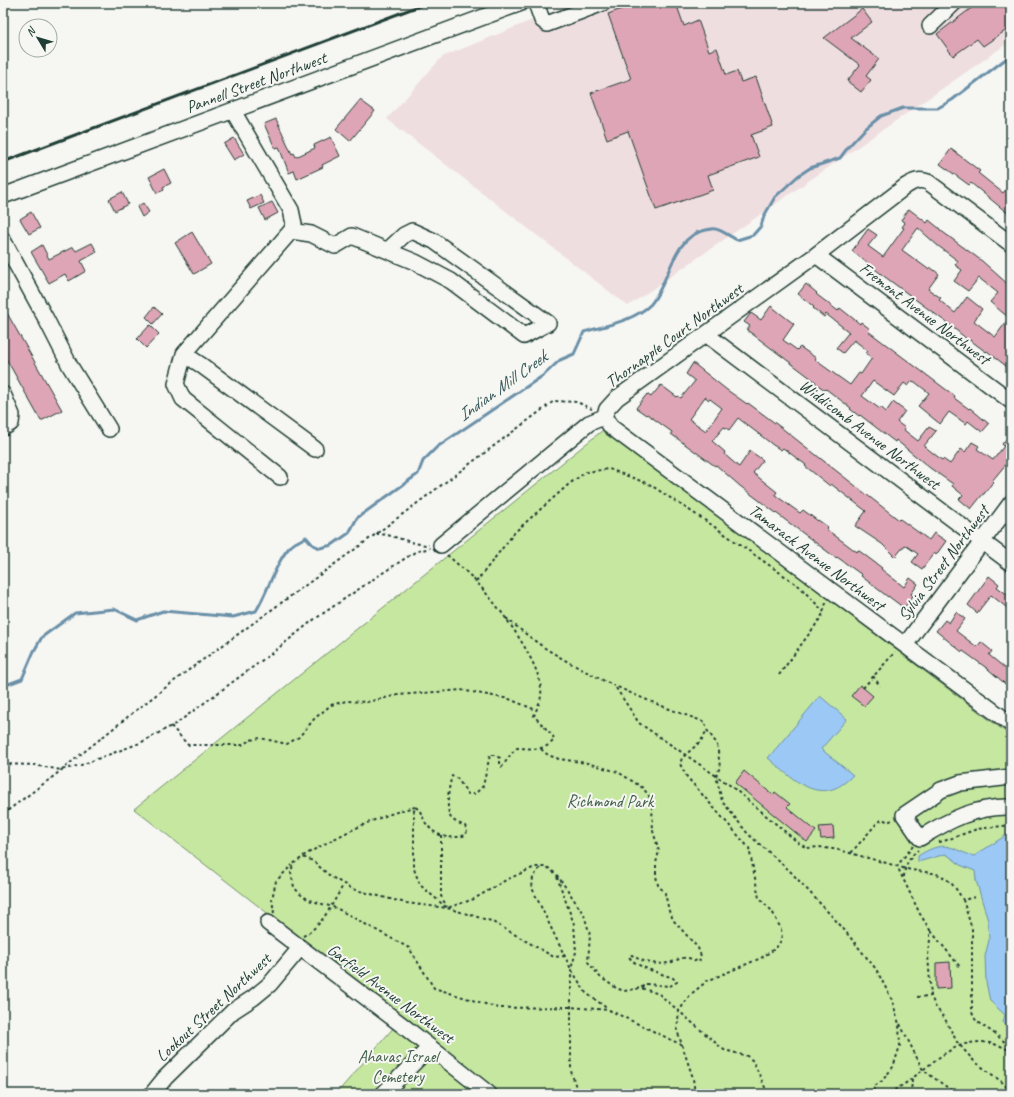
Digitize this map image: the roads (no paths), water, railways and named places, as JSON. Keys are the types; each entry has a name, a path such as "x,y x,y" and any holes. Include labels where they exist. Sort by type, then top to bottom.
{"street":[{"name":"Pannell Street Northwest","path":"3,196 521,3"},
{"path":"536,3 542,20 547,24 602,3"},
{"path":"930,26 954,3"},
{"path":"233,111 291,210 294,224 291,231 184,354 176,384 183,399 280,476"},
{"name":"Thornapple Court Northwest","path":"439,546 589,424 604,417 607,409 617,398 707,335 816,255 906,186 920,179 928,182 1011,244"},
{"path":"291,231 311,234 335,246 352,236 415,262 451,281 524,336 548,323 428,238 412,231 404,235 388,250"},
{"path":"3,240 45,316 70,366 109,430"},
{"name":"Fremont Avenue Northwest","path":"816,255 1011,401"},
{"name":"Widdicomb Avenue Northwest","path":"707,335 1011,563"},
{"path":"184,354 315,449"},
{"path":"3,394 12,415 12,423 3,428"},
{"name":"Tamarack Avenue Northwest","path":"604,417 611,427 1011,724"},
{"name":"Sylvia Street Northwest","path":"904,644 1011,503"},
{"path":"1011,777 960,783 941,790 904,815 925,843 944,823 988,808 1011,807"},
{"name":"Garfield Avenue Northwest","path":"272,927 490,1094"},
{"name":"Lookout Street Northwest","path":"152,1094 165,1078 233,1011 253,998 270,984 296,945"},
{"path":"383,1094 430,1047"}],"water":[{"path":"820,696 847,719 821,749 853,775 841,785 830,790 808,788 788,775 768,758"},
{"path":"1011,833 1011,1031 1003,1022 1005,1015 990,1001 986,982 985,956 989,940 988,921 976,880 975,871 960,865 946,854 918,862 918,856 933,848 946,846 974,856"}],"waterway":[{"name":"Indian Mill Creek","path":"3,686 22,679 34,651 42,637 75,613 114,609 137,620 163,611 233,617 256,611 277,567 292,545 306,537 313,545 320,548 332,545 349,533 357,518 418,474 423,461 437,447 544,375 560,360 574,354 584,332 619,322 645,310 657,295 679,250 686,241 695,234 706,230 717,229 737,240 753,235 761,226 764,216 775,197 798,176 810,168 840,158 865,129 881,116 903,108 938,108 952,100 1011,55"}],"railway":[{"path":"3,162 427,3"}],"park label":[{"name":"Richmond Park","path":"610,801"},
{"name":"Ahavas Israel Cemetery","path":"398,1066"}]}
